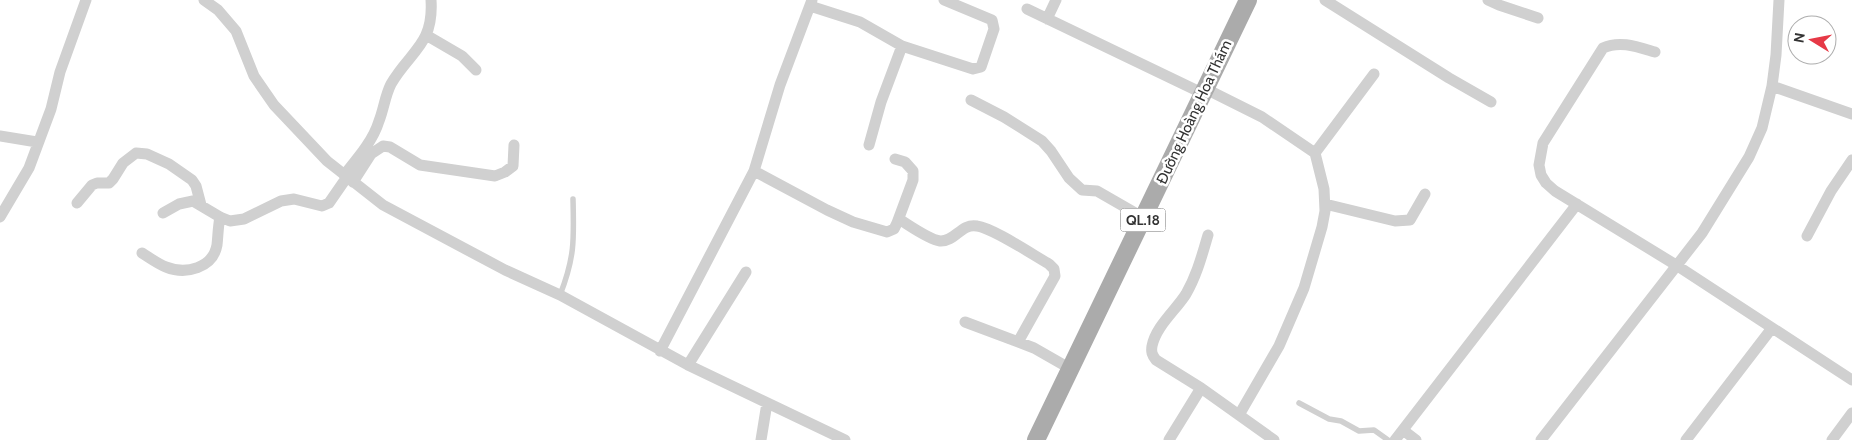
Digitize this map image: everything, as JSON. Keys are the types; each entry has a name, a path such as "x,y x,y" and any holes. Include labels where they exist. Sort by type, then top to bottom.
{"main road":[{"name":"Đường Hoàng Hoa Thám","path":"1036,440 1069,368 1144,218 1203,90 1248,0"}],"street":[{"path":"0,217 29,168 51,109 60,72 86,0"},
{"path":"204,0 218,10 236,31 254,76 274,105 304,138 348,178 382,205 505,270 560,295 688,365 845,440"},
{"path":"348,178 355,162 379,122 386,95 392,83 424,41 432,13 431,0"},
{"path":"660,350 754,171 780,85 811,3 860,22 902,46 973,69 981,67 994,29 992,20 944,0"},
{"path":"1047,19 1056,0"},
{"path":"1325,0 1491,102"},
{"path":"1488,0 1538,18"},
{"path":"1540,440 1702,233 1749,157 1762,128 1772,86 1779,0"},
{"path":"1027,9 1262,117 1315,153 1324,189 1325,204 1322,227 1304,288 1279,346 1239,415"},
{"path":"426,35 462,56 476,70"},
{"path":"1655,52 1621,44 1610,44 1603,48 1544,143 1539,165 1541,175 1546,183 1555,190 1676,265 1852,380"},
{"path":"869,145 880,102 902,46"},
{"path":"1315,153 1374,74"},
{"path":"1772,86 1852,113"},
{"path":"971,100 1004,117 1042,141 1076,186 1082,190 1097,191 1144,218"},
{"path":"0,136 38,142"},
{"path":"163,213 179,204 193,201 220,218 230,221 244,220 281,201 294,199 322,206 329,203 348,178 372,154 383,146 390,147 420,165 495,176 506,172 513,166 514,145"},
{"path":"77,203 92,185 97,182 108,183 113,179 123,163 136,153 148,154 169,164 192,180 196,186 201,205"},
{"path":"754,171 827,210 870,228 887,232 894,229 913,180 913,171 905,162 895,159"},
{"path":"1807,236 1831,191 1849,173 1852,160"},
{"path":"1325,204 1395,221 1406,221 1410,220 1425,194"},
{"path":"1395,440 1577,204"},
{"path":"142,253 166,267 182,271 200,267 212,259 217,245 220,218"},
{"path":"899,219 940,241 951,238 965,227 980,226 1054,269 1055,276 1018,342"},
{"path":"1208,235 1199,266 1186,294 1156,336 1151,354 1156,360 1201,388 1274,440"},
{"path":"688,365 746,272"},
{"path":"965,322 1034,348 1069,368"},
{"path":"1686,440 1772,328"},
{"path":"1169,440 1201,388"},
{"path":"761,440 767,403"},
{"path":"1832,440 1852,413"},
{"path":"1403,430 1416,440"}],"lane":[{"path":"560,295 573,254 573,199"},
{"path":"1299,403 1329,419 1341,420 1359,431 1374,430 1388,440"}]}
